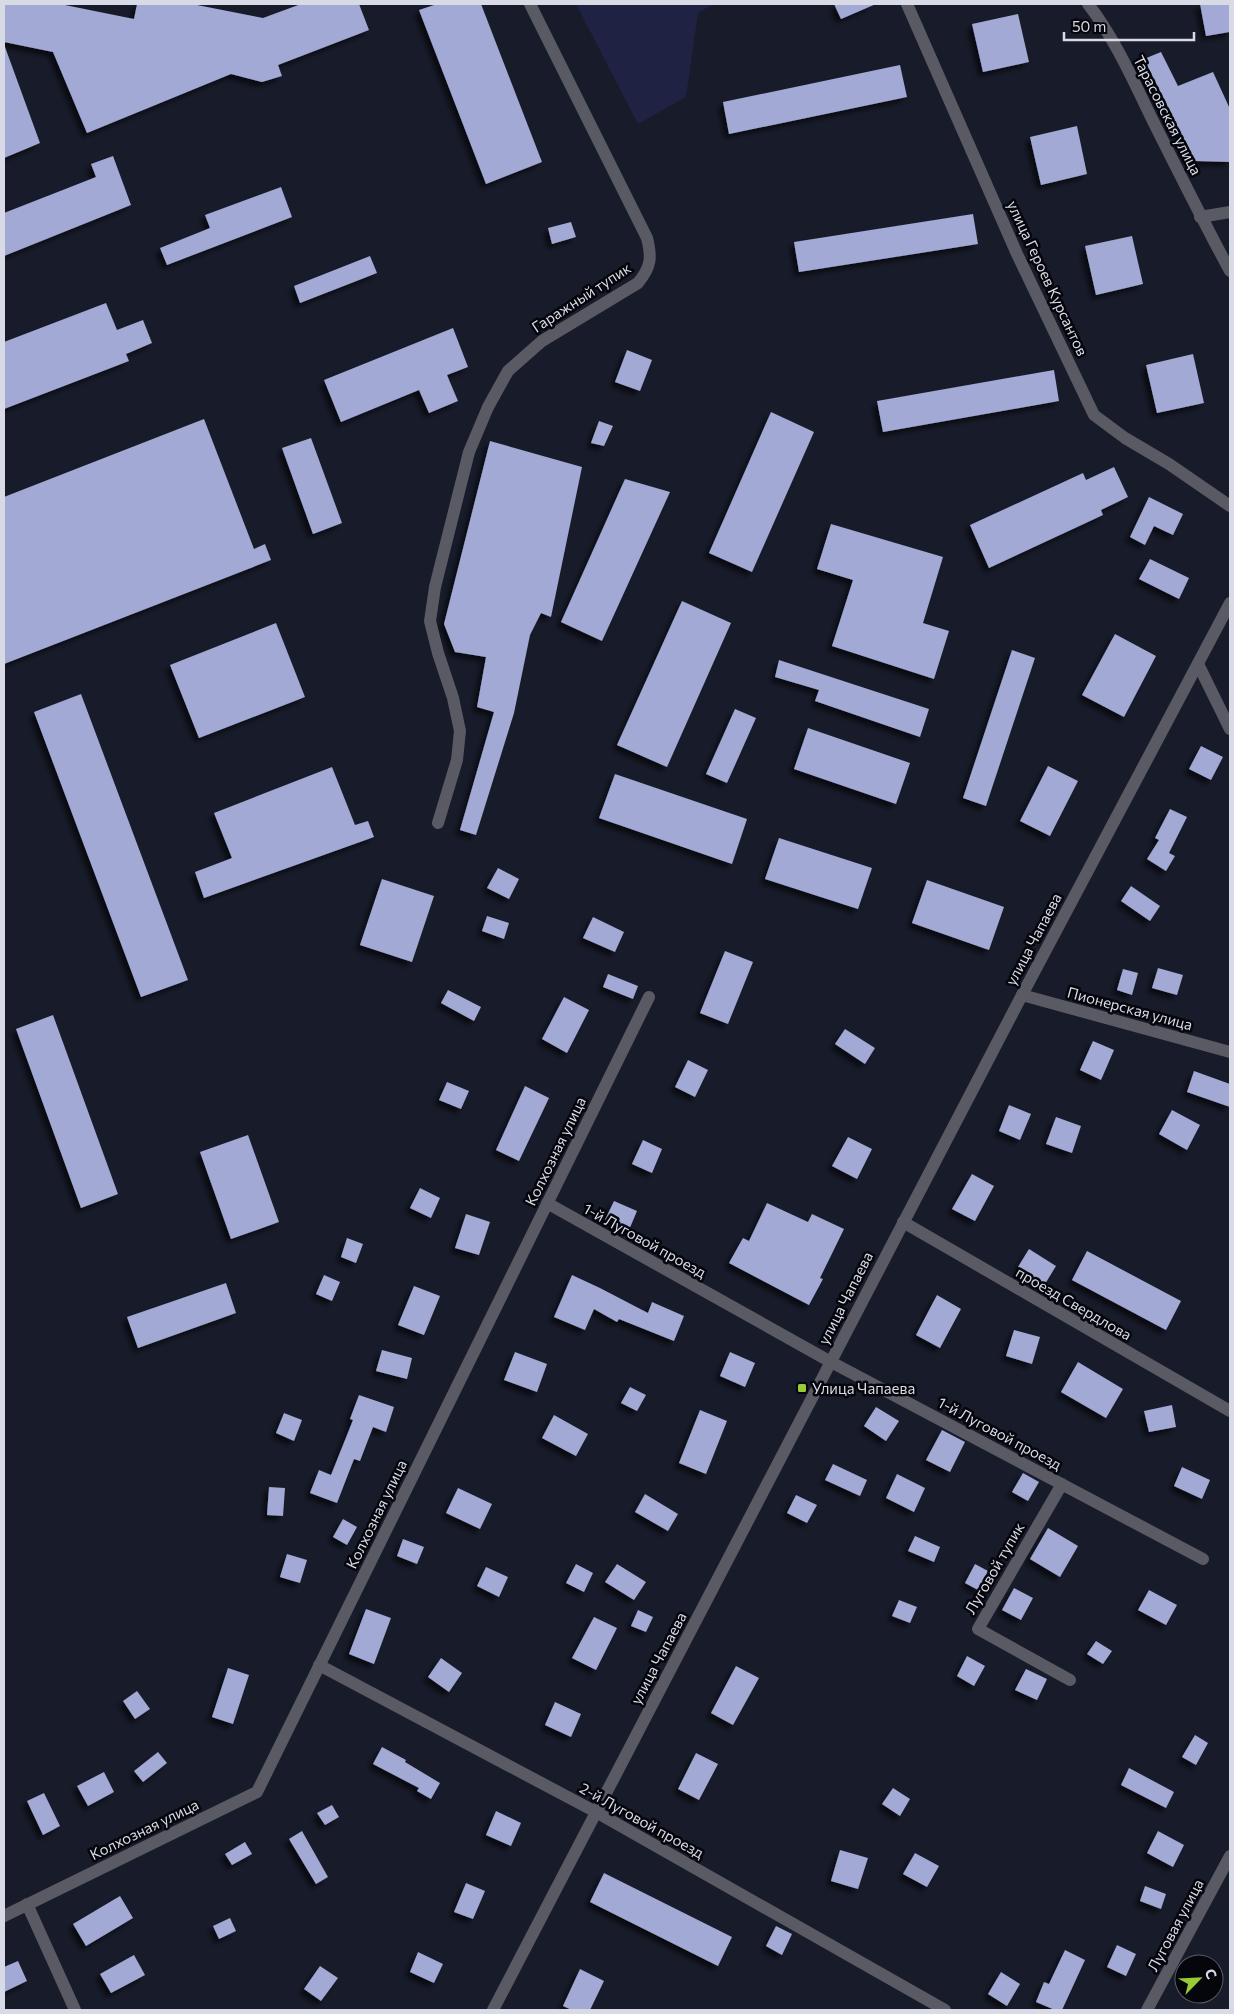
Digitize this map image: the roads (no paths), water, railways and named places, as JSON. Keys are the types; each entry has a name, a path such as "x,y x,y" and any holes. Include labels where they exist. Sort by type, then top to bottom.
{"street":[{"name":"Гаражный тупик","path":"438,823 456,760 460,731 454,698 438,653 430,621 435,587 469,452 488,407 508,371 542,341 638,283 647,272 650,262 650,250 646,238 530,4"},
{"name":"улица Героев Курсантов","path":"907,4 1017,254 1094,415 1125,438 1169,464 1230,506"},
{"name":"Тарасовская улица","path":"1088,4 1099,18 1141,95 1200,217"},
{"path":"1230,212 1200,217 1230,271"},
{"name":"улица Чапаева","path":"493,2010 903,1222 1230,603"},
{"path":"1198,664 1230,729"},
{"name":"Пионерская улица","path":"1022,995 1230,1052"},
{"name":"Колхозная улица","path":"4,1916 257,1792 650,998"},
{"name":"1-й Луговой проезд","path":"548,1204 831,1362 1202,1559"},
{"name":"проезд Свердлова","path":"903,1222 1230,1411"},
{"name":"Луговой тупик","path":"1062,1484 978,1629 1070,1680"},
{"name":"2-й Луговой проезд","path":"319,1665 596,1812 945,2010"},
{"name":"Луговая улица","path":"1148,2010 1230,1856"},
{"path":"27,1904 75,2010"}],"place":[{"name":"Улица Чапаева","path":"802,1388"}]}
